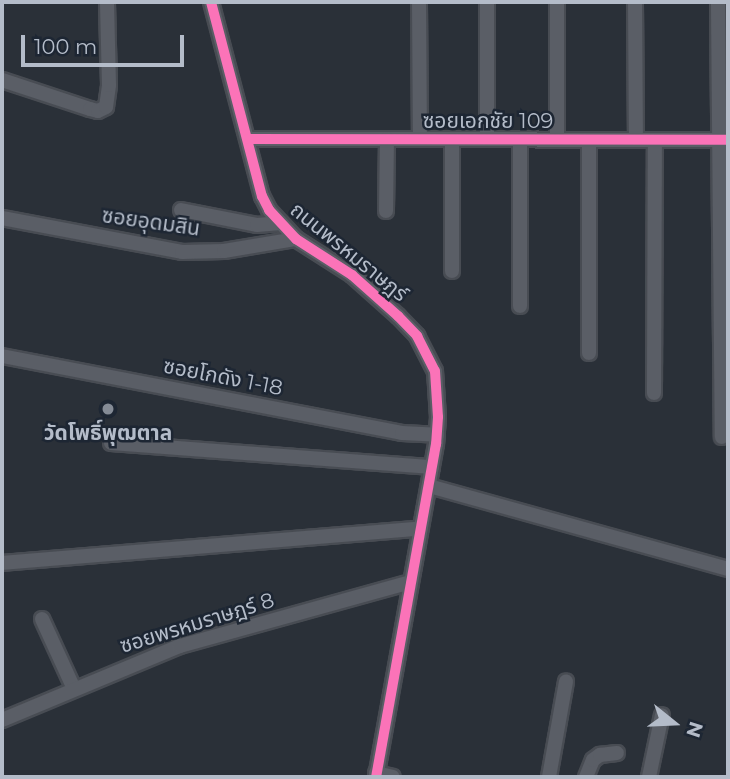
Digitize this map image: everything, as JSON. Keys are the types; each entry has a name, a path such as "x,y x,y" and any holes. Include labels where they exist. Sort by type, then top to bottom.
{"street":[{"path":"2,80 90,109 102,110 108,102 109,85 107,2"},
{"name":"ถนนพรหมราษฎร์","path":"211,2 262,196 278,223 296,239 352,275 417,336 435,370 437,435 376,775"},
{"path":"419,2 420,139"},
{"path":"486,2 488,139"},
{"path":"556,2 557,140"},
{"path":"635,2 636,140"},
{"path":"718,2 724,140 722,437"},
{"name":"ซอยเอกชัย 109","path":"248,139 724,140"},
{"path":"386,211 387,139"},
{"path":"452,140 452,271"},
{"path":"589,140 589,353"},
{"path":"520,141 520,306"},
{"path":"654,393 655,141"},
{"path":"181,210 257,225 278,223"},
{"name":"ซอยอุดมสิน","path":"2,218 182,252 223,251 296,239"},
{"name":"ซอยโกดัง 1-18","path":"2,356 402,433 437,435"},
{"path":"111,443 432,467"},
{"path":"429,486 728,569"},
{"path":"2,563 420,528"},
{"name":"ซอยพรหมราษฎร์ 8","path":"2,720 180,646 410,582"},
{"path":"42,619 74,689"},
{"path":"549,777 566,682"},
{"path":"649,777 662,715"},
{"path":"586,777 593,760 617,753"},
{"path":"376,775 393,777"}],"cycle path":[{"path":"211,2 262,196 269,210 296,239 352,275 398,316 417,336 435,371 438,417 436,444 376,777"},
{"path":"248,139 728,140"}],"place":[{"name":"วัดโพธิ์พุฒตาล","path":"108,409"}]}
